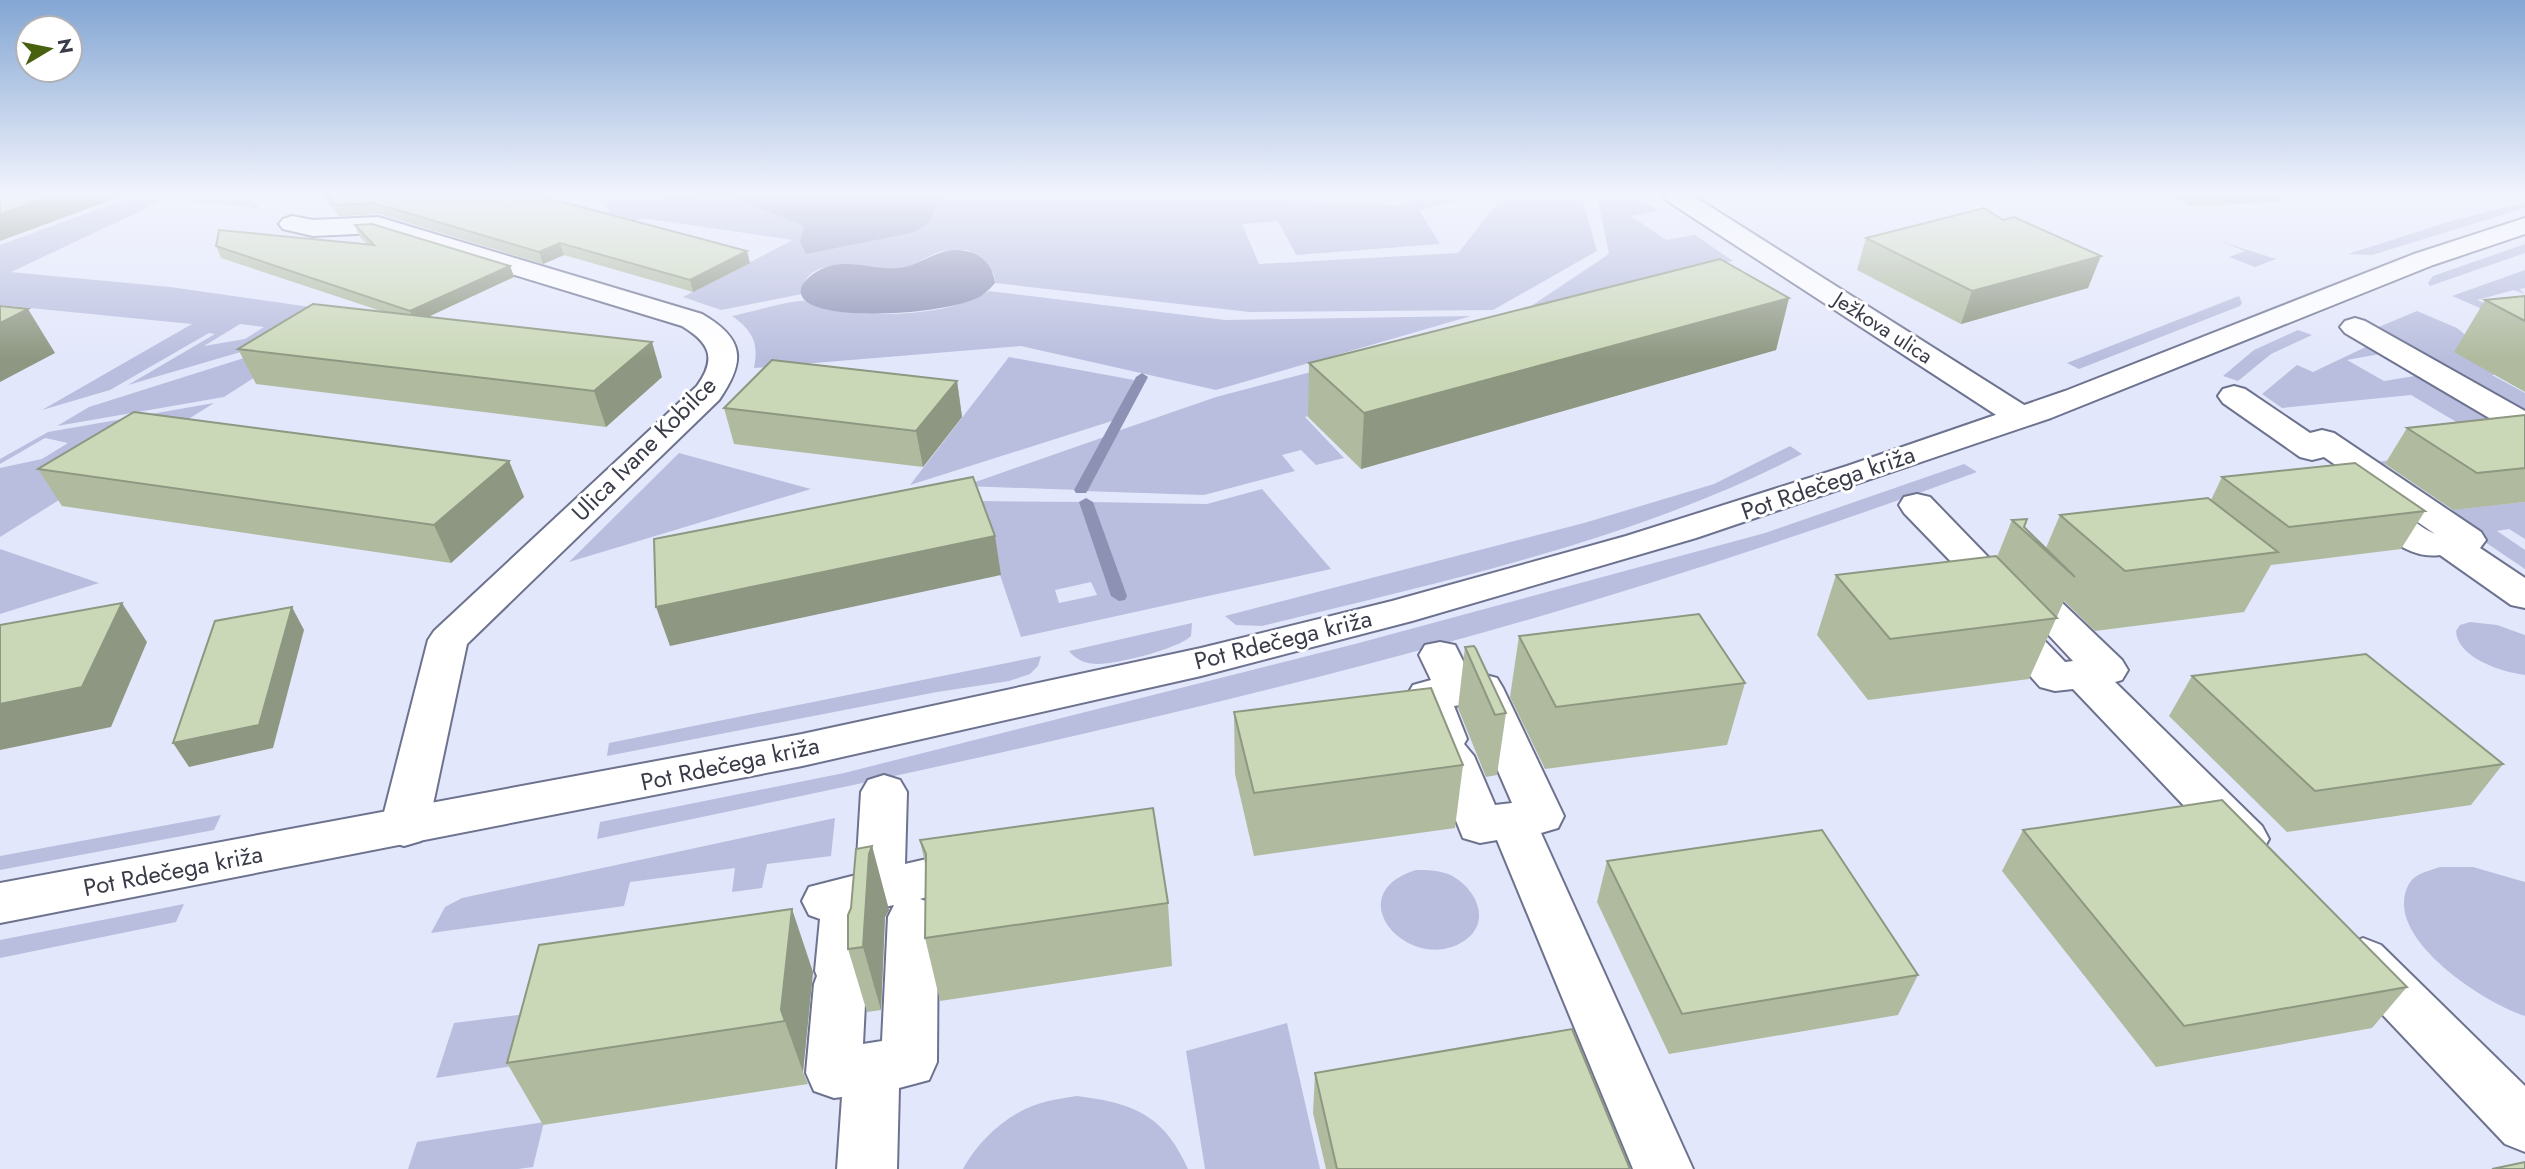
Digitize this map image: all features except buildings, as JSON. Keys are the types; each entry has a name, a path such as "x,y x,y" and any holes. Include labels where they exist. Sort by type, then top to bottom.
{"street":[{"name":"Ulica Ivane Kobilce","path":"404,828 448,640 708,393 723,370 723,354 716,335 692,320 460,250"},
{"name":"Ježkova ulica","path":"1760,250 2021,417"},
{"name":"Pot Rdečega križa","path":"0,904 404,828 895,730 1068,693 1427,604 1784,500 2093,391 2291,309 2446,250"},
{"path":"2355,327 2525,425"},
{"path":"2234,396 2364,485 2426,546 2448,543 2525,596"},
{"path":"1917,505 1991,581 2055,677 2082,673 2276,870"},
{"path":"1469,689 1541,816 1512,821 1480,825 1428,695 1469,689"},
{"path":"884,792 889,895 909,1062 834,1073 840,978 889,895"},
{"path":"1512,821 1662,1169"},
{"path":"2333,929 2525,1125"},
{"path":"867,1169 872,1068"}],"shaded area":[{"path":"0,250 59,250 11,272 170,287 338,311 299,335 128,385 215,334 209,333 110,390 42,410 192,324 0,305","holes":["240,324 264,327 245,339 204,346"]},
{"path":"775,250 1253,250 1259,264 1458,253 1461,250 1597,251 1493,310 1250,312 995,283 994,274 968,250 940,252 901,268 843,265 828,267 815,271 806,280 802,294 721,310 683,297"},
{"path":"804,250 828,250 806,254"},
{"path":"953,250 975,254 990,268 995,283 981,296 939,308 864,314 821,308 802,297 802,285 806,280 830,266 847,264 898,268"},
{"path":"1293,250 1367,250 1296,255"},
{"path":"1608,250 1716,250 1733,261 1712,264 1563,351 1305,417 1344,458 1316,465 1301,450 1282,455 1295,471 1204,495 1083,491 1112,433 1216,397 1510,320 1609,254"},
{"path":"2241,250 2276,259 2255,267 2229,257 2245,251"},
{"path":"2362,250 2390,250 2372,255 2348,254"},
{"path":"2509,250 2525,250 2525,253 2430,286 2428,283 2433,276"},
{"path":"2525,270 2525,288 2519,289 2525,294 2514,290 2477,300 2505,312 2494,314 2452,296"},
{"path":"989,291 1225,320 1471,316 1216,390 1021,346 754,368 756,351 753,338 732,316 800,301 873,314 936,310 974,299"},
{"path":"2239,296 2242,303 2240,306 2079,369 2067,363"},
{"path":"2417,311 2457,328 2510,373 2492,375 2525,393 2525,415 2374,329"},
{"path":"2298,330 2312,335 2271,354 2238,381 2223,376 2254,350"},
{"path":"326,332 224,397 57,426 89,407"},
{"path":"2370,345 2385,353 2347,360 2384,381 2421,375 2525,435 2503,451 2371,466 2366,463 2500,448 2411,395 2282,408 2262,394 2297,365 2313,372"},
{"path":"1009,357 1134,380 1115,420 910,485"},
{"path":"214,403 0,537 0,468 42,459 68,443 45,438 0,464 0,459 48,432"},
{"path":"1107,436 1079,490 964,486"},
{"path":"1790,446 1802,454 1738,485 1605,535 1537,556 1262,626 1236,625 1225,616 1584,523 1714,484"},
{"path":"679,453 811,489 569,562"},
{"path":"1964,464 1977,472 1675,575 1445,643 1272,689 1080,735 597,839 600,822 844,773 1355,644 1765,533"},
{"path":"1262,489 1331,569 1021,637 975,501 1084,502 1117,598 1122,597 1090,502 1207,504","holes":["1091,582 1097,595 1059,603 1055,590"]},
{"path":"2525,502 2525,539 2509,529 2497,531 2525,550 2525,569 2439,511"},
{"path":"0,549 99,583 0,614"},
{"path":"2470,622 2497,625 2525,635 2525,675 2493,667 2464,649 2458,641 2456,631 2460,625"},
{"path":"1192,623 1191,636 1184,641 1132,659 1094,664 1078,659 1069,651"},
{"path":"1041,656 1038,666 1030,674 1009,681 937,692 607,756 609,743"},
{"path":"221,815 214,830 0,870 0,856"},
{"path":"835,818 831,856 767,864 762,888 732,892 735,868 630,882 624,906 431,933 445,907 462,898"},
{"path":"2440,867 2473,867 2525,882 2525,1016 2468,986 2430,955 2416,937 2407,919 2404,901 2407,889 2416,876"},
{"path":"1416,870 1448,874 1466,886 1477,904 1479,914 1473,933 1464,941 1443,949 1422,948 1404,941 1390,928 1382,913 1382,897 1393,882"},
{"path":"184,904 176,922 0,958 0,940"},
{"path":"572,1008 559,1059 436,1078 454,1023"},
{"path":"1287,1023 1320,1169 1205,1169 1186,1051"},
{"path":"1077,1096 1115,1103 1145,1115 1169,1136 1188,1169 963,1169 985,1139 1015,1114 1043,1103"},
{"path":"544,1122 533,1167 408,1169 417,1142"}],"waterway":[{"path":"1081,490 1142,377"},
{"path":"1086,502 1119,596"}]}
